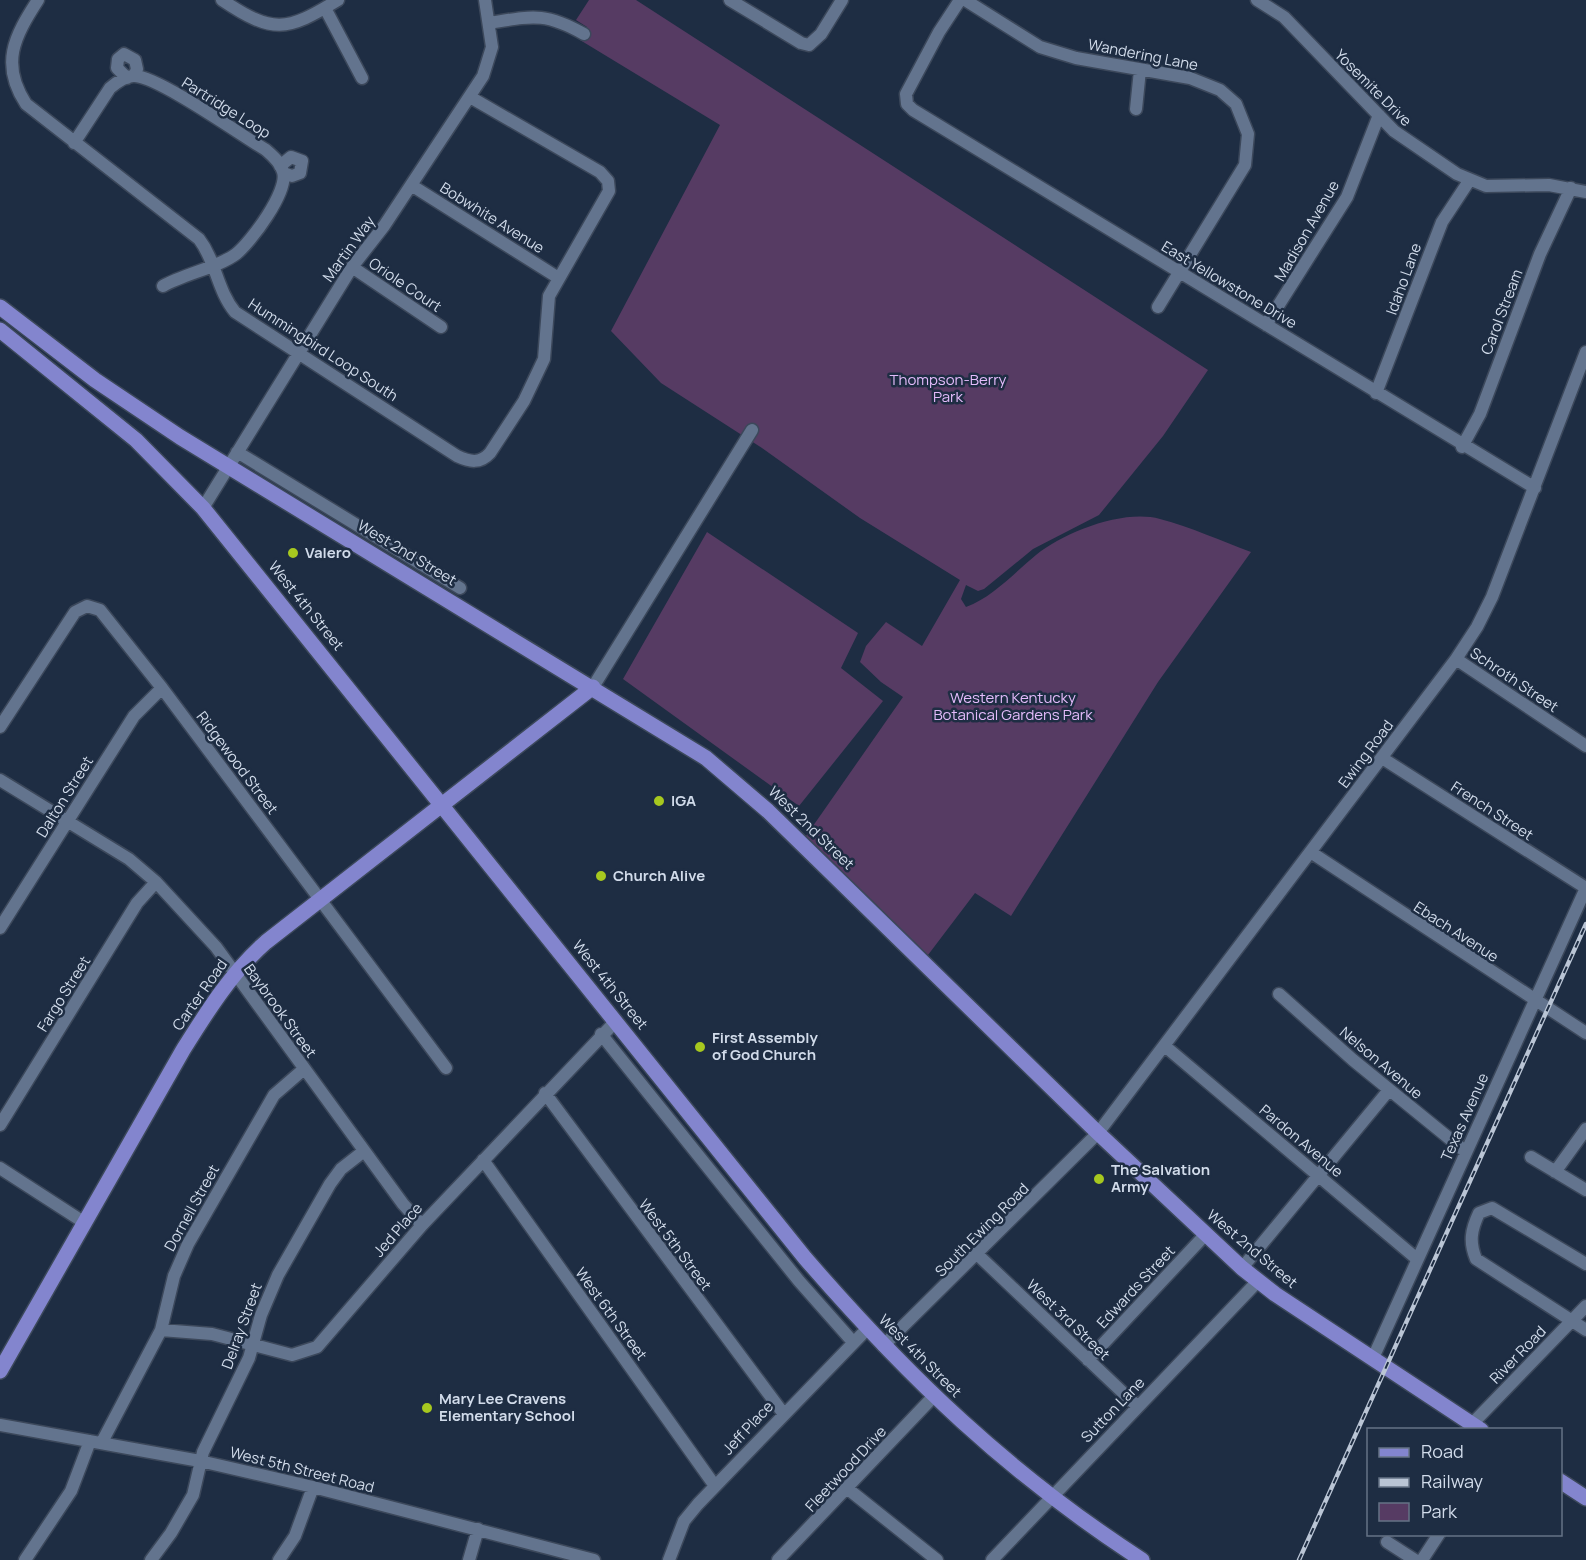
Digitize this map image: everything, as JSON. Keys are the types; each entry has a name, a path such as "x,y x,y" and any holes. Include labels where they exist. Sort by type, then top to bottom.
{"main road":[{"name":"West 2nd Street","path":"0,306 140,411 228,467 428,578 593,687 688,746 738,784 1098,1133 1242,1268 1258,1281 1477,1427"},
{"name":"West 4th Street","path":"0,330 136,440 203,508 805,1258 867,1329 933,1397 986,1446 1051,1497 1142,1560"},
{"name":"Carter Road","path":"0,1371 183,1050 216,998 235,974 266,942 440,804 593,687"},
{"path":"1562,1482 1586,1498"}],"street":[{"path":"8,87 4,62 17,33 38,0"},
{"path":"222,0 255,21 275,25 296,23 338,0"},
{"name":"Martin Way","path":"203,508 352,267 411,185 483,76 491,57 485,0"},
{"path":"730,0 801,43 809,45 821,34 842,0"},
{"name":"East Yellowstone Drive","path":"960,0 939,32 906,94 909,105 1462,447 1535,488"},
{"name":"Wandering Lane","path":"965,0 1040,47 1076,58 1190,78 1220,90 1236,104 1248,134 1248,155 1241,174 1158,307"},
{"name":"Yosemite Drive","path":"1257,0 1284,17 1402,138 1469,181 1497,188 1549,185 1586,192"},
{"path":"325,8 362,78"},
{"path":"489,23 544,17 559,20 584,34"},
{"path":"1136,109 1140,70"},
{"name":"Partridge Loop","path":"74,143 110,88 131,77 159,84 266,150 282,170 279,197 250,240 236,254 163,286"},
{"name":"Hummingbird Loop South","path":"8,87 74,143 191,231 204,246 213,264 221,290 235,312 457,456 472,462 486,458 524,401 540,369 546,349 546,306 557,278"},
{"path":"470,97 587,164 605,177 609,190 557,278"},
{"name":"Madison Avenue","path":"1266,325 1347,197 1379,116"},
{"name":"Idaho Lane","path":"1376,393 1442,222 1469,181"},
{"name":"Bobwhite Avenue","path":"411,185 557,278"},
{"name":"Carol Stream","path":"1462,447 1480,414 1540,254 1571,188"},
{"name":"Oriole Court","path":"352,267 441,327"},
{"name":"Ewing Road","path":"1098,1133 1166,1047 1312,853 1456,659 1482,619 1535,488 1586,352"},
{"path":"593,687 752,430"},
{"name":"West 2nd Street","path":"237,452 428,578 460,588"},
{"name":"Ridgewood Street","path":"0,727 70,619 81,608 87,606 94,607 107,616 446,1068"},
{"name":"Schroth Street","path":"1456,659 1586,747"},
{"name":"Dalton Street","path":"0,928 134,716 162,688"},
{"name":"French Street","path":"1382,758 1586,888"},
{"name":"Baybrook Street","path":"0,780 129,859 156,882 216,947 364,1151 422,1225"},
{"name":"Ebach Avenue","path":"1312,853 1379,900 1586,1034"},
{"name":"Fargo Street","path":"0,1125 137,903 156,882"},
{"name":"Texas Avenue","path":"1372,1358 1586,888"},
{"name":"Nelson Avenue","path":"1280,994 1389,1090 1466,1152"},
{"name":"Jed Place","path":"161,1330 212,1334 292,1354 317,1347 422,1225 545,1093 616,1021"},
{"path":"602,1034 799,1281 853,1342"},
{"name":"Pardon Avenue","path":"1166,1047 1417,1259"},
{"name":"Dornell Street","path":"25,1560 72,1491 96,1441 161,1330 174,1276 188,1244 274,1095 304,1069"},
{"path":"1242,1268 1389,1090"},
{"name":"West 5th Street","path":"545,1093 783,1413"},
{"path":"1555,1172 1586,1129"},
{"name":"South Ewing Road","path":"883,1346 978,1255 1098,1133"},
{"name":"Delray Street","path":"151,1560 177,1524 193,1495 200,1461 254,1344 268,1294 317,1205 341,1168 364,1151"},
{"path":"1531,1157 1586,1190"},
{"name":"West 6th Street","path":"483,1160 715,1486"},
{"path":"0,1168 85,1223"},
{"path":"1586,1264 1492,1208 1479,1213 1473,1227 1470,1245 1476,1260 1586,1330"},
{"name":"Edwards Street","path":"1088,1360 1205,1235"},
{"name":"West 3rd Street","path":"978,1255 1137,1406"},
{"name":"Sutton Lane","path":"992,1560 1258,1281"},
{"name":"River Road","path":"1477,1427 1586,1306"},
{"name":"Jeff Place","path":"669,1560 684,1521 783,1413 867,1329"},
{"name":"Fleetwood Drive","path":"778,1560 848,1489 933,1397"},
{"name":"West 5th Street Road","path":"0,1425 200,1461 313,1487 594,1560"},
{"path":"279,1560 294,1536 313,1487"},
{"path":"848,1489 937,1560"},
{"path":"469,1560 478,1529"},
{"path":"1422,1560 1438,1536"},
{"path":"1387,1542 1415,1560"}],"green space":[{"name":"Thompson-Berry Park","path":"589,0 636,0 1208,370 1163,436 1099,515 1033,549 984,589 978,591 966,585 961,599 966,607 994,591 1036,555 1062,538 1095,525 1129,517 1145,517 1172,522 1251,552 1158,682 1011,916 975,893 928,955 806,836 903,697 881,682 860,662 866,646 886,622 922,646 960,580 860,518 762,448 661,383 611,331 720,125 580,40 587,27 576,20"},
{"path":"707,532 858,633 841,668 883,701 799,806 623,679"}],"railway":[{"path":"1299,1560 1586,924"}],"place":[{"name":"Valero","path":"293,553"},
{"name":"IGA","path":"659,801"},
{"name":"Church Alive","path":"601,876"},
{"name":"First Assembly of God Church","path":"700,1047"},
{"name":"The Salvation Army","path":"1099,1179"},
{"name":"Mary Lee Cravens Elementary School","path":"427,1408"}],"park label":[{"name":"Western Kentucky Botanical Gardens Park","path":"1013,706"}]}
